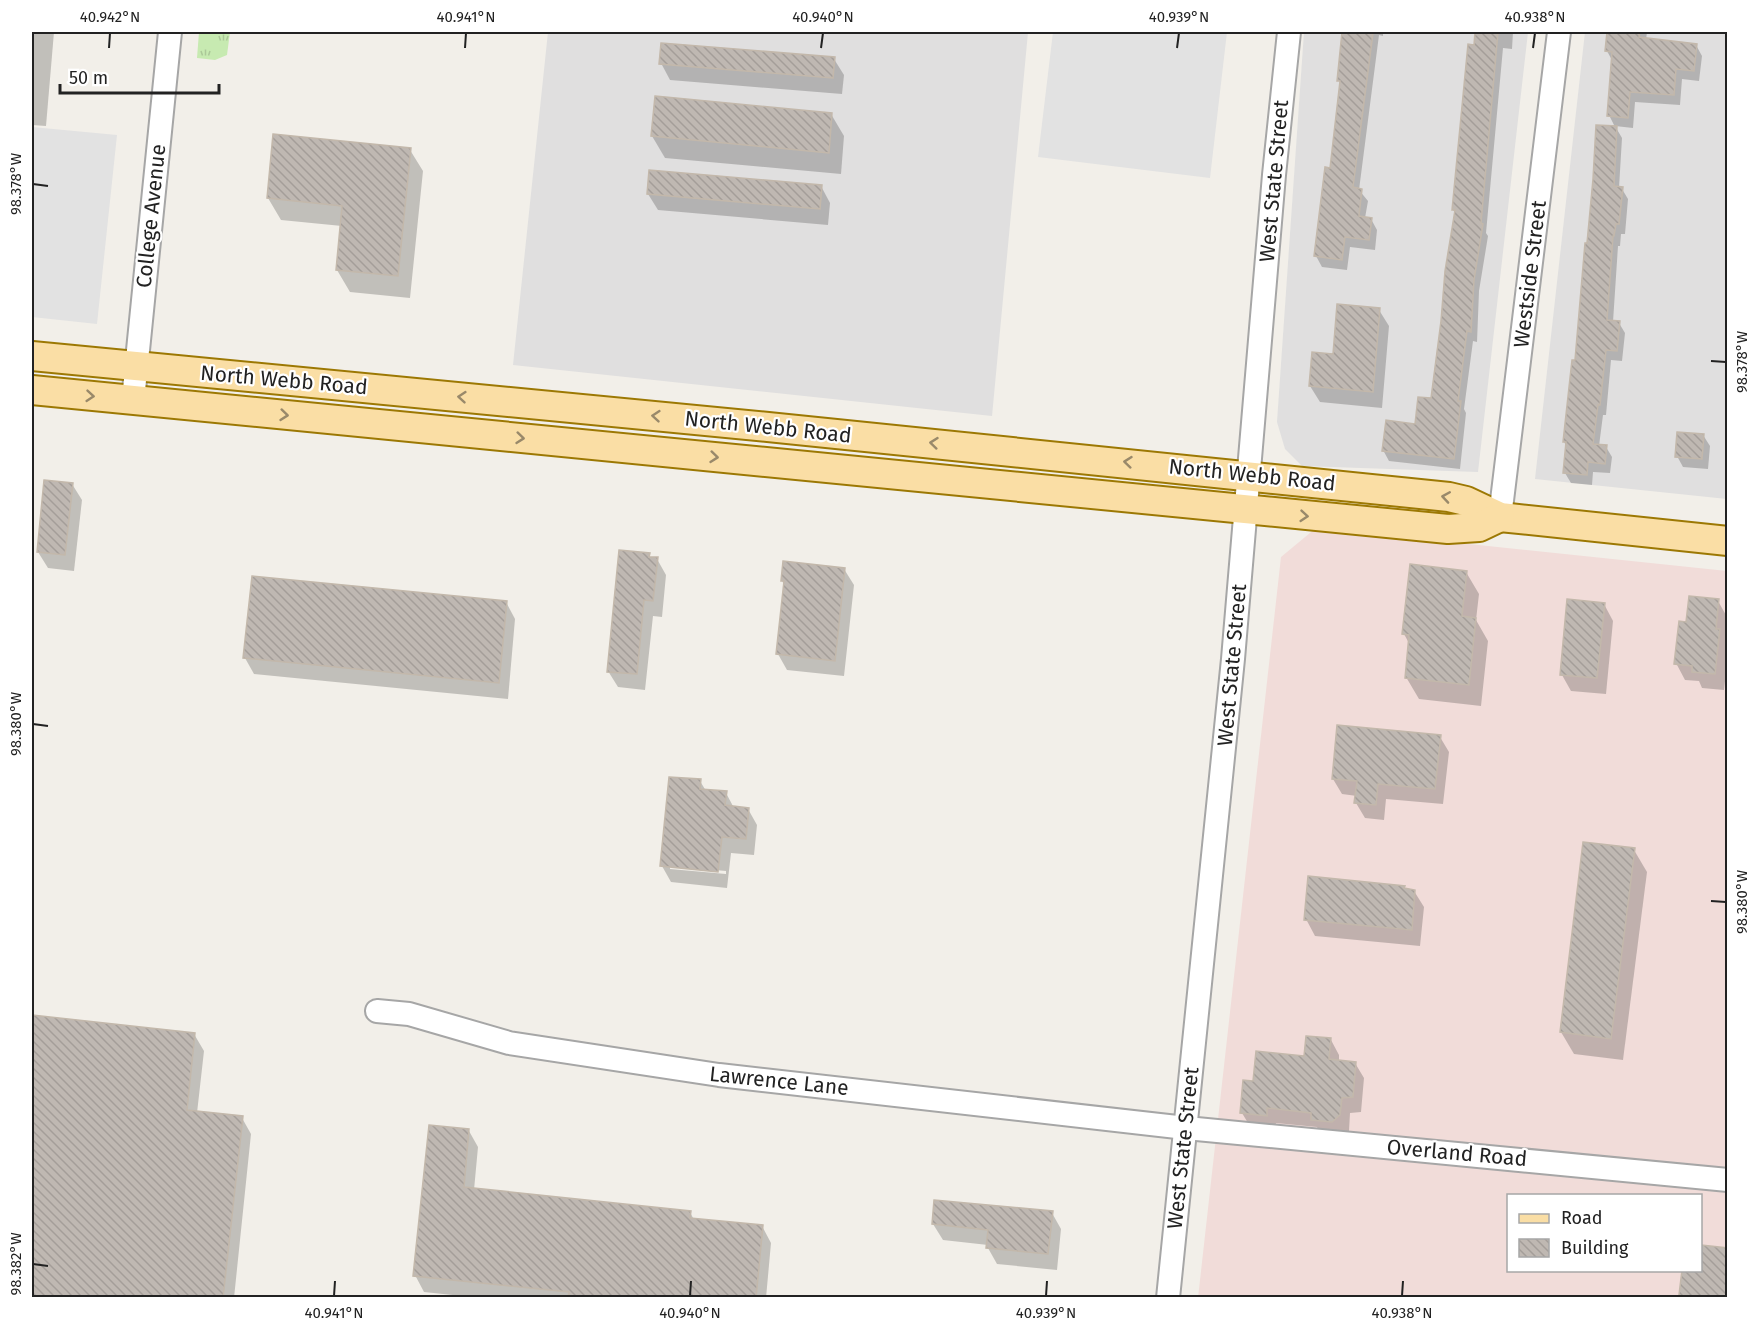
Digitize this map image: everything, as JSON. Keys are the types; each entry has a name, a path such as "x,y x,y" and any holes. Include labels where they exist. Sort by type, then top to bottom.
{"main road":[{"name":"North Webb Road","path":"32,356 1449,496 1466,501 1500,517 1728,542"},
{"name":"North Webb Road","path":"32,390 1456,529 1479,527 1500,517"}],"street":[{"name":"College Avenue","path":"133,400 170,32"},
{"name":"West State Street","path":"1168,1298 1233,659 1274,175 1289,32"},
{"name":"Westside Street","path":"1500,517 1559,32"},
{"name":"Lawrence Lane","path":"377,1011 409,1014 509,1042 719,1075 1186,1128"},
{"name":"Overland Road","path":"1186,1128 1728,1180"}],"shaded area":[{"path":"548,32 1028,32 992,416 513,365"},
{"path":"1053,32 1227,32 1210,178 1038,157"},
{"path":"1304,32 1528,32 1478,472 1302,466 1285,449 1277,422"},
{"path":"1585,32 1727,32 1727,499 1535,479"},
{"path":"32,127 117,135 97,324 32,317"},
{"path":"1316,528 1727,571 1727,1297 1198,1298 1281,557"}],"green space":[{"path":"199,32 230,32 227,55 215,60 197,58"}],"building":[{"path":"1342,32 1373,33 1353,187 1362,189 1359,216 1372,218 1369,240 1345,237 1342,260 1314,256 1325,167 1330,168 1340,81 1337,81"},
{"path":"1475,32 1498,32 1481,223 1483,224 1474,280 1471,332 1467,331 1458,401 1461,401 1454,459 1382,451 1386,420 1415,424 1418,397 1431,398 1445,271 1455,210 1452,210 1468,44 1474,45"},
{"path":"1607,32 1640,32 1639,37 1697,44 1694,71 1676,69 1674,95 1630,92 1628,118 1607,116 1612,52 1605,51"},
{"path":"661,43 835,57 833,78 659,64"},
{"path":"655,96 832,113 829,153 651,136"},
{"path":"1596,125 1617,126 1614,186 1623,187 1619,224 1616,224 1613,236 1607,320 1620,321 1617,351 1606,350 1593,444 1607,445 1605,464 1588,462 1587,475 1563,473 1566,442 1563,442 1572,360 1575,360 1593,179"},
{"path":"273,134 411,148 398,276 336,270 342,206 267,198"},
{"path":"649,170 822,185 820,209 647,194"},
{"path":"1337,304 1380,308 1373,392 1309,386 1312,352 1333,354"},
{"path":"1677,432 1704,434 1702,459 1675,457"},
{"path":"44,480 73,483 65,555 37,552"},
{"path":"619,550 650,553 649,557 658,557 653,601 644,600 637,674 607,672"},
{"path":"783,561 845,568 835,661 776,654 784,581 781,581"},
{"path":"1410,564 1467,571 1462,616 1476,618 1469,685 1405,678 1409,635 1402,634"},
{"path":"252,576 507,601 499,683 243,658"},
{"path":"1689,596 1719,599 1716,629 1720,629 1715,674 1692,672 1692,666 1674,664 1679,621 1686,622"},
{"path":"1567,599 1605,603 1597,678 1560,675"},
{"path":"1337,725 1441,735 1435,789 1378,784 1376,805 1354,803 1357,781 1332,779"},
{"path":"669,777 701,779 700,789 727,791 725,805 749,808 746,839 722,837 718,872 660,866"},
{"path":"1583,842 1635,848 1611,1039 1560,1032"},
{"path":"1308,876 1405,886 1404,888 1415,890 1412,930 1304,920"},
{"path":"32,1015 195,1033 187,1110 243,1116 223,1298 32,1298"},
{"path":"1306,1036 1331,1038 1329,1059 1356,1062 1353,1097 1342,1098 1340,1115 1332,1122 1311,1120 1311,1113 1267,1108 1267,1116 1240,1113 1243,1080 1253,1081 1256,1051 1304,1056"},
{"path":"429,1125 469,1129 464,1187 691,1211 690,1218 763,1225 756,1298 568,1298 569,1292 413,1276"},
{"path":"934,1200 1053,1211 1048,1254 986,1248 988,1230 932,1224"},
{"path":"1702,1245 1728,1248 1728,1298 1687,1298 1679,1295 1682,1272 1702,1272"}]}
